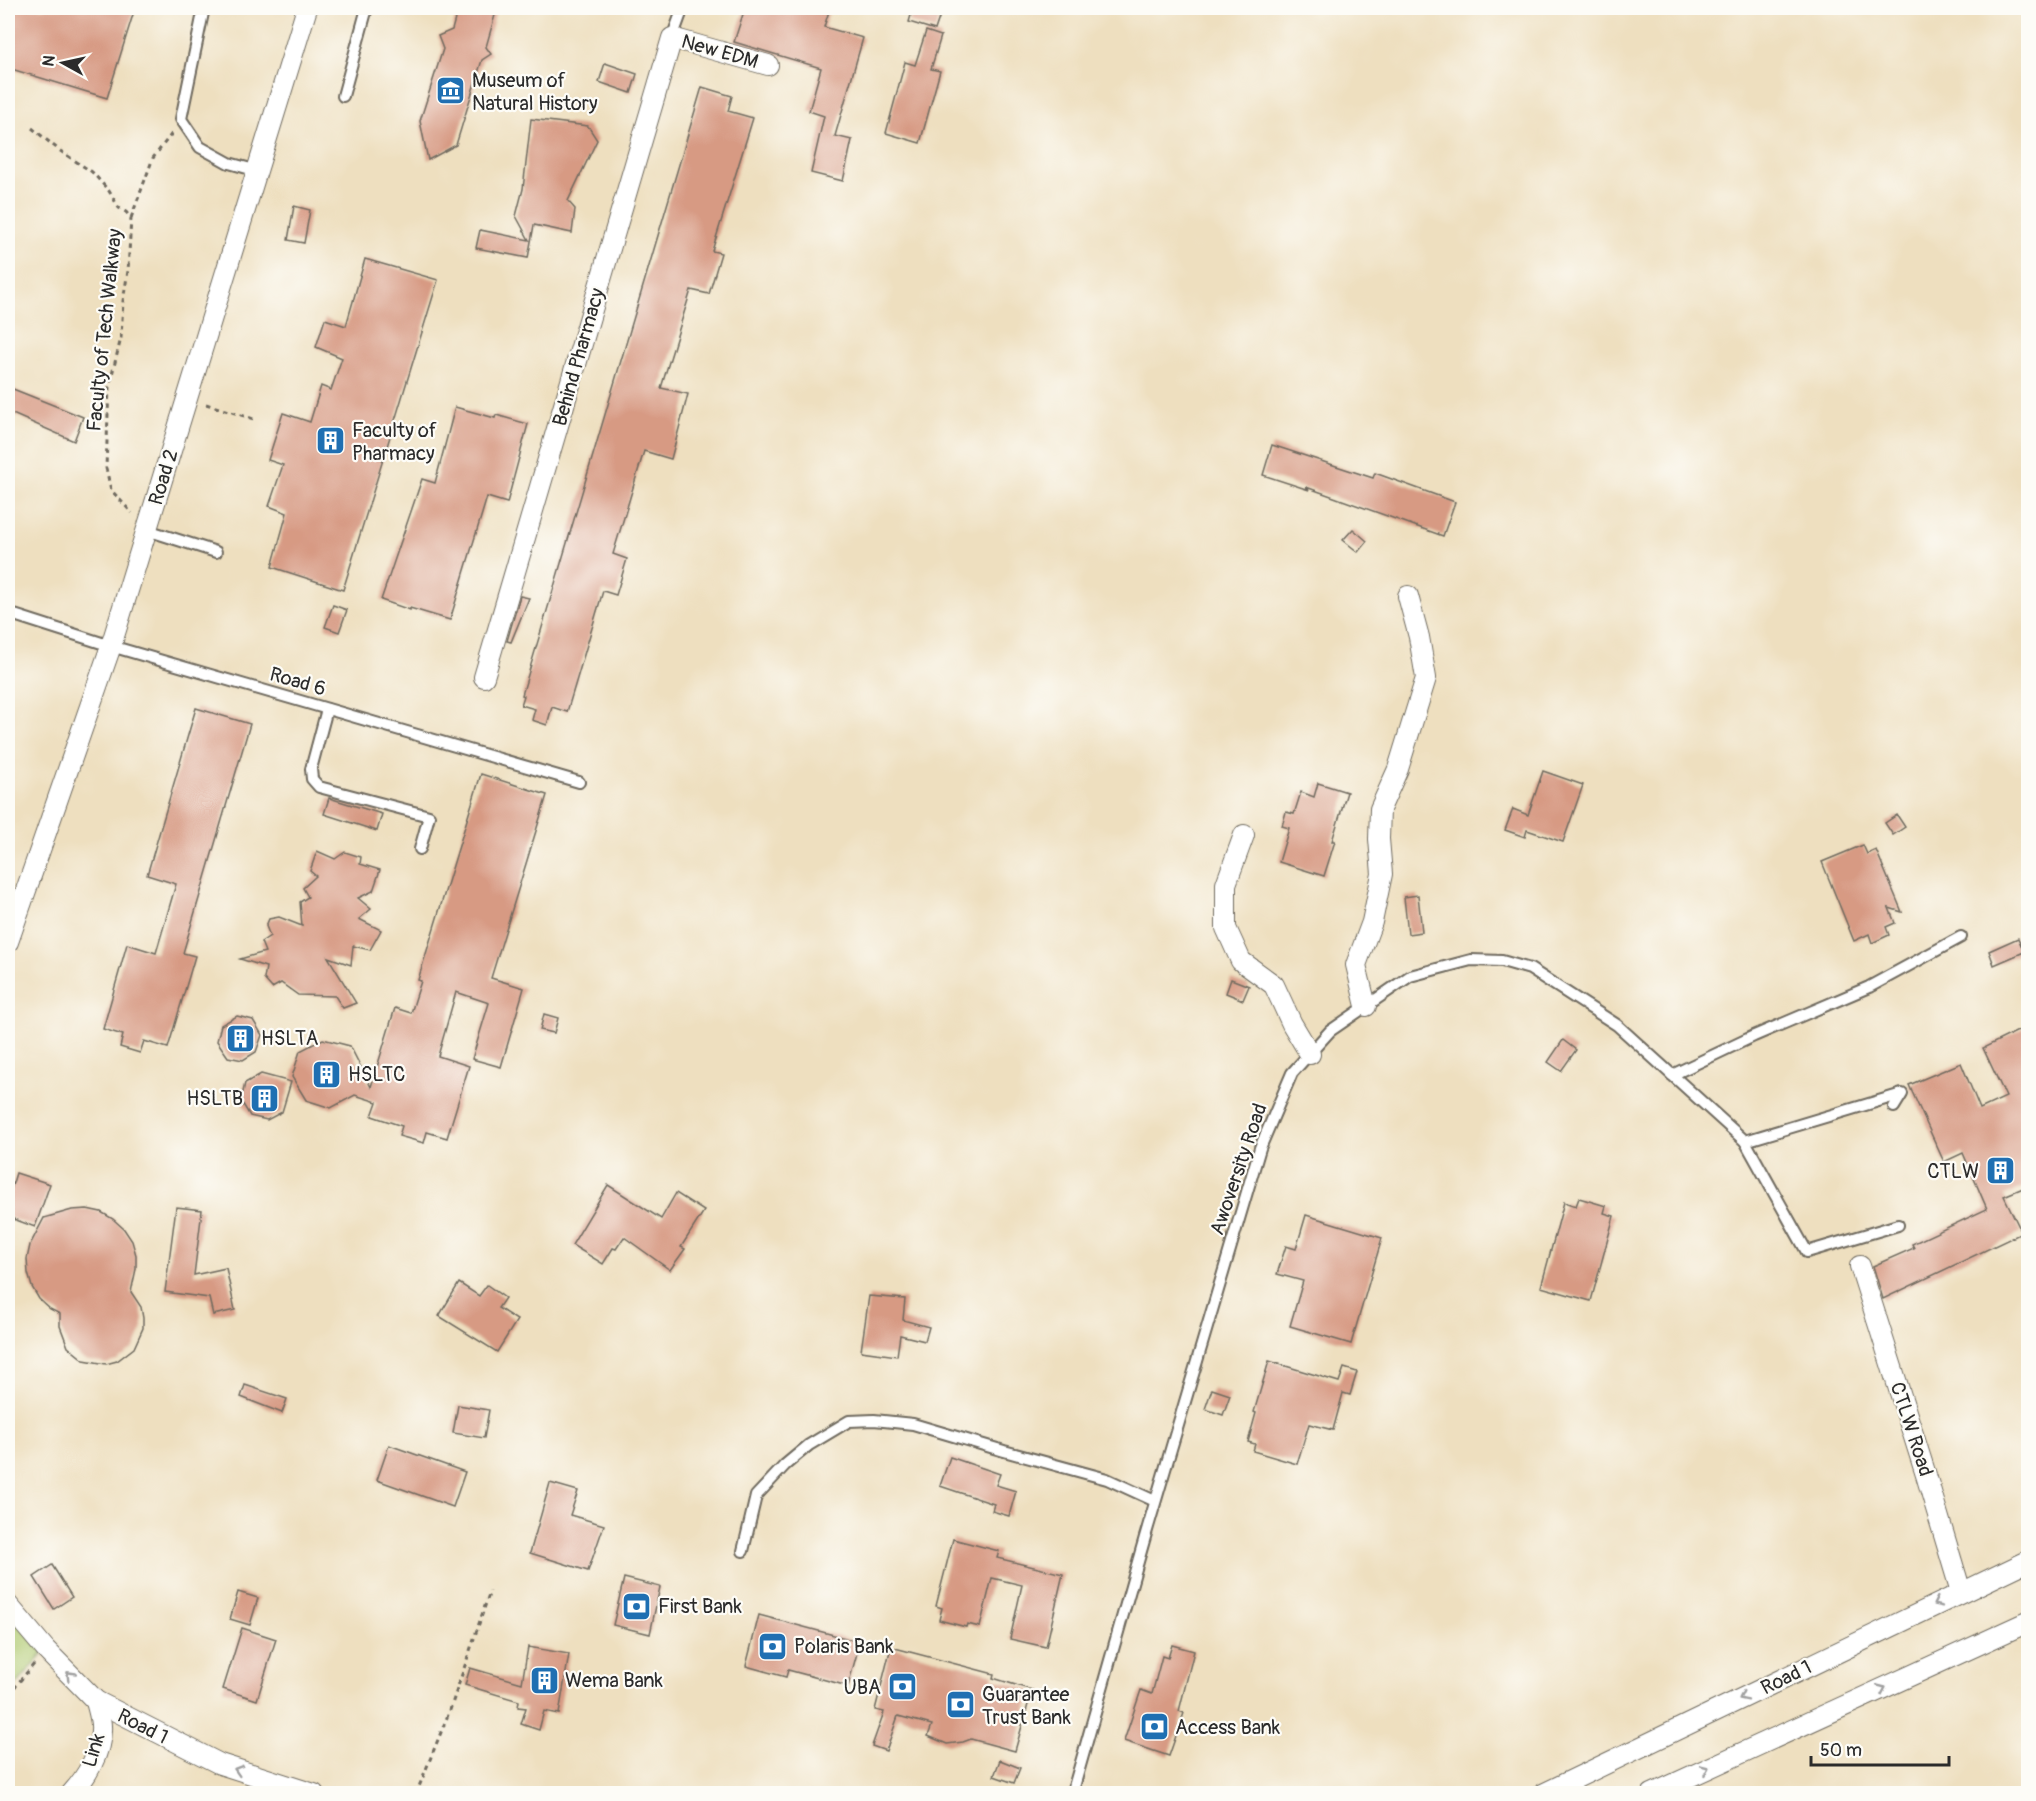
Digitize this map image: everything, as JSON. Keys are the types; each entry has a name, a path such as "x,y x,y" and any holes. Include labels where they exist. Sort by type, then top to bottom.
{"street":[{"name":"Road 2","path":"8,942 111,646 307,8"},
{"name":"New EDM","path":"672,38 768,65"},
{"name":"Behind Pharmacy","path":"484,677 672,38"},
{"path":"1366,1006 1356,965 1372,922 1382,874 1379,839 1380,809 1398,769 1426,678 1419,637 1408,596"},
{"path":"1244,835 1226,884 1226,928 1241,961 1274,985 1292,1024 1310,1054"},
{"name":"CTLW Road","path":"1860,1266 1961,1592"},
{"name":"Road 1","path":"1543,1794 2028,1561"},
{"name":"Road 1","path":"8,1605 46,1650 96,1701 220,1764 314,1794"},
{"path":"1652,1794 2028,1622"},
{"name":"Link","path":"71,1794 82,1783 97,1752 101,1729 96,1701"}],"lane":[{"path":"204,8 181,119 200,147 229,163 258,171"},
{"path":"343,96 367,8"},
{"path":"672,38 683,8"},
{"path":"147,530 216,552"},
{"name":"Road 6","path":"8,613 111,646 579,782"},
{"path":"327,709 311,769 312,779 319,787 429,816 420,849"},
{"path":"1672,1075 1754,1036 1869,987 1961,937"},
{"name":"Awoversity Road","path":"1072,1794 1155,1501 1260,1148 1292,1073 1330,1031 1366,1006 1410,976 1471,960 1502,961 1530,969 1617,1025 1745,1141 1807,1252 1898,1225"},
{"path":"1745,1141 1902,1094 1894,1107"},
{"path":"743,1551 756,1496 785,1465 809,1446 849,1421 874,1420 913,1424 1107,1479 1155,1501"}],"path":[{"path":"131,218 153,159 181,119"},
{"name":"Faculty of Tech Walkway","path":"32,128 59,150 93,172 109,190 119,208 131,218 129,271 123,301 121,338 109,387 106,468 111,490 147,530"},
{"path":"187,399 257,420"},
{"path":"416,1794 450,1710 490,1591"},
{"path":"8,1695 46,1650"}],"green space":[{"path":"8,1605 46,1650 8,1695"}],"building":[{"path":"8,8 135,8 107,98 8,68"},
{"name":"Museum of Natural History","path":"458,8 497,8 486,47 491,54 482,60 456,145 428,160 420,121 443,49 438,36 452,30"},
{"path":"745,8 830,8 824,27 863,38 835,136 852,140 843,181 811,173 824,116 809,111 821,68 734,42"},
{"path":"913,8 927,8 941,12 935,30 909,22"},
{"path":"926,31 941,36 931,69 940,71 920,143 886,133 905,62 915,65"},
{"path":"605,63 637,74 631,93 599,82"},
{"path":"702,87 732,96 728,111 753,118 712,251 721,253 709,294 691,290 661,388 688,394 671,459 644,451 613,554 627,559 616,595 603,591 567,712 552,707 547,725 532,720 535,709 521,705 524,696 522,695"},
{"path":"531,119 588,126 597,140 568,201 575,209 572,233 534,225 528,258 476,248 480,230 529,240 516,216 523,189"},
{"path":"294,206 310,210 304,243 288,240"},
{"name":"Faculty of Pharmacy","path":"365,259 438,280 343,590 272,567 287,513 269,506 283,465 268,460 283,413 310,422 321,386 331,390 342,358 316,347 325,319 346,326"},
{"path":"8,387 83,417 74,441 8,412"},
{"path":"455,407 528,424 507,503 487,497 450,620 381,600 422,479 435,483"},
{"path":"1272,445 1373,478 1375,473 1455,502 1443,536 1306,487 1309,490 1263,475"},
{"path":"1353,529 1367,541 1358,552 1343,540"},
{"path":"520,596 529,598 511,642 507,641"},
{"path":"333,605 347,610 339,632 325,627"},
{"path":"196,708 250,724 183,953 195,956 168,1048 144,1041 140,1053 120,1047 123,1035 103,1029 127,944 156,953 176,884 147,875"},
{"path":"1543,771 1583,785 1563,842 1527,830 1525,837 1505,830 1513,809 1528,815"},
{"path":"481,774 547,795 491,978 524,988 501,1067 472,1059 489,1003 456,992 438,1056 469,1066 447,1138 427,1132 424,1143 399,1136 402,1126 372,1116 377,1102 355,1095 331,1108 306,1100 292,1077 300,1051 323,1039 350,1046 371,1087 395,1008 411,1013 421,981 418,980"},
{"path":"1318,783 1347,792 1324,876 1279,862 1289,828 1282,826 1286,812 1294,814 1301,792 1314,797"},
{"path":"329,798 382,814 377,831 324,814"},
{"path":"1897,815 1905,827 1893,835 1885,823"},
{"path":"1863,845 1867,854 1876,850 1902,912 1889,908 1895,923 1886,927 1889,935 1872,943 1869,934 1854,941 1822,862"},
{"path":"317,851 335,859 345,852 361,857 360,864 380,870 373,891 358,898 371,909 359,919 381,930 370,950 353,946 351,965 328,957 356,1003 343,1008 335,996 298,995 281,983 272,988 264,979 266,967 240,959 265,952 261,942 270,936 266,926 269,919 279,917 302,926 300,902 308,897 303,888 316,876 310,871"},
{"path":"1418,895 1422,932 1408,934 1404,897"},
{"path":"2018,938 2024,952 1994,965 1989,951"},
{"path":"1231,979 1249,986 1243,1000 1226,993"},
{"path":"544,1014 558,1018 554,1033 540,1030"},
{"name":"HSLTA","path":"237,1016 253,1020 262,1035 256,1052 243,1060 228,1057 217,1041 221,1025"},
{"path":"2028,1026 2028,1186 2004,1196 2022,1233 1883,1299 1873,1266 1914,1248 1912,1244 1987,1209 1963,1153 1944,1162 1909,1085 1961,1063 1980,1109 2006,1097 1983,1048"},
{"path":"1563,1040 1576,1050 1561,1071 1548,1062"},
{"name":"HSLTB","path":"261,1074 291,1082 282,1112 267,1120 250,1116 241,1101 245,1083"},
{"path":"16,1173 50,1184 35,1227 8,1217 8,1199"},
{"path":"608,1185 661,1219 676,1193 704,1211 681,1247 685,1249 670,1270 624,1237 616,1249 613,1248 603,1264 572,1245"},
{"path":"1579,1198 1606,1206 1604,1213 1614,1216 1591,1301 1541,1287 1564,1202 1576,1206"},
{"path":"176,1207 202,1210 194,1275 226,1268 235,1310 213,1315 209,1298 165,1292"},
{"path":"87,1209 101,1212 124,1229 132,1241 136,1255 136,1269 131,1292 141,1307 143,1328 134,1348 117,1361 106,1364 84,1360 68,1347 60,1326 60,1314 39,1299 28,1273 27,1259 30,1245 44,1218 72,1210"},
{"path":"1306,1215 1382,1238 1351,1344 1290,1326 1303,1281 1277,1274 1286,1246 1296,1249"},
{"path":"459,1283 479,1296 487,1285 505,1298 498,1308 517,1320 497,1352 439,1316"},
{"path":"869,1296 905,1299 903,1320 929,1327 925,1341 900,1335 897,1356 861,1351"},
{"path":"1269,1361 1339,1382 1344,1368 1357,1372 1350,1395 1343,1393 1333,1430 1309,1424 1297,1464 1253,1451 1255,1444 1248,1442"},
{"path":"245,1385 287,1399 282,1413 241,1397"},
{"path":"1212,1389 1230,1395 1223,1415 1205,1409"},
{"path":"458,1405 489,1410 484,1438 453,1433"},
{"path":"389,1445 465,1472 453,1507 377,1480"},
{"path":"950,1457 1000,1474 996,1485 1016,1491 1009,1516 992,1511 994,1504 940,1486"},
{"path":"550,1483 578,1491 570,1515 604,1525 588,1571 530,1553"},
{"path":"953,1539 999,1551 997,1558 1063,1574 1046,1647 1010,1639 1022,1585 992,1578 980,1627 967,1624 966,1627 939,1620 942,1608 936,1606"},
{"path":"52,1565 72,1597 54,1609 34,1577"},
{"name":"First Bank","path":"624,1578 660,1587 650,1634 613,1625"},
{"path":"238,1592 258,1598 250,1625 230,1619"},
{"path":"759,1615 860,1642 848,1686 788,1670 786,1677 746,1666"},
{"path":"242,1628 276,1639 257,1700 223,1689"},
{"path":"1172,1645 1194,1651 1179,1711 1184,1713 1169,1756 1124,1741 1141,1690 1152,1694 1162,1656 1168,1658"},
{"name":"Wema Bank","path":"528,1647 569,1654 559,1714 544,1711 539,1730 521,1724 526,1708 518,1707 519,1701 465,1685 470,1668 522,1683"},
{"path":"891,1647 994,1674 993,1678 1032,1690 1015,1751 971,1739 947,1744 928,1736 932,1725 898,1716 886,1751 872,1746 884,1712 875,1710"},
{"path":"1000,1760 1020,1768 1014,1783 994,1776"}],"place":[{"name":"Museum of Natural History","path":"451,91"},
{"name":"Faculty of Pharmacy","path":"331,441"},
{"name":"HSLTA","path":"240,1038"},
{"name":"HSLTC","path":"327,1074"},
{"name":"HSLTB","path":"264,1098"},
{"name":"CTLW","path":"2000,1171"},
{"name":"First Bank","path":"637,1606"},
{"name":"Polaris Bank","path":"773,1646"},
{"name":"Wema Bank","path":"544,1680"},
{"name":"UBA","path":"902,1687"},
{"name":"Guarantee Trust Bank","path":"961,1705"},
{"name":"Access Bank","path":"1154,1727"}]}
